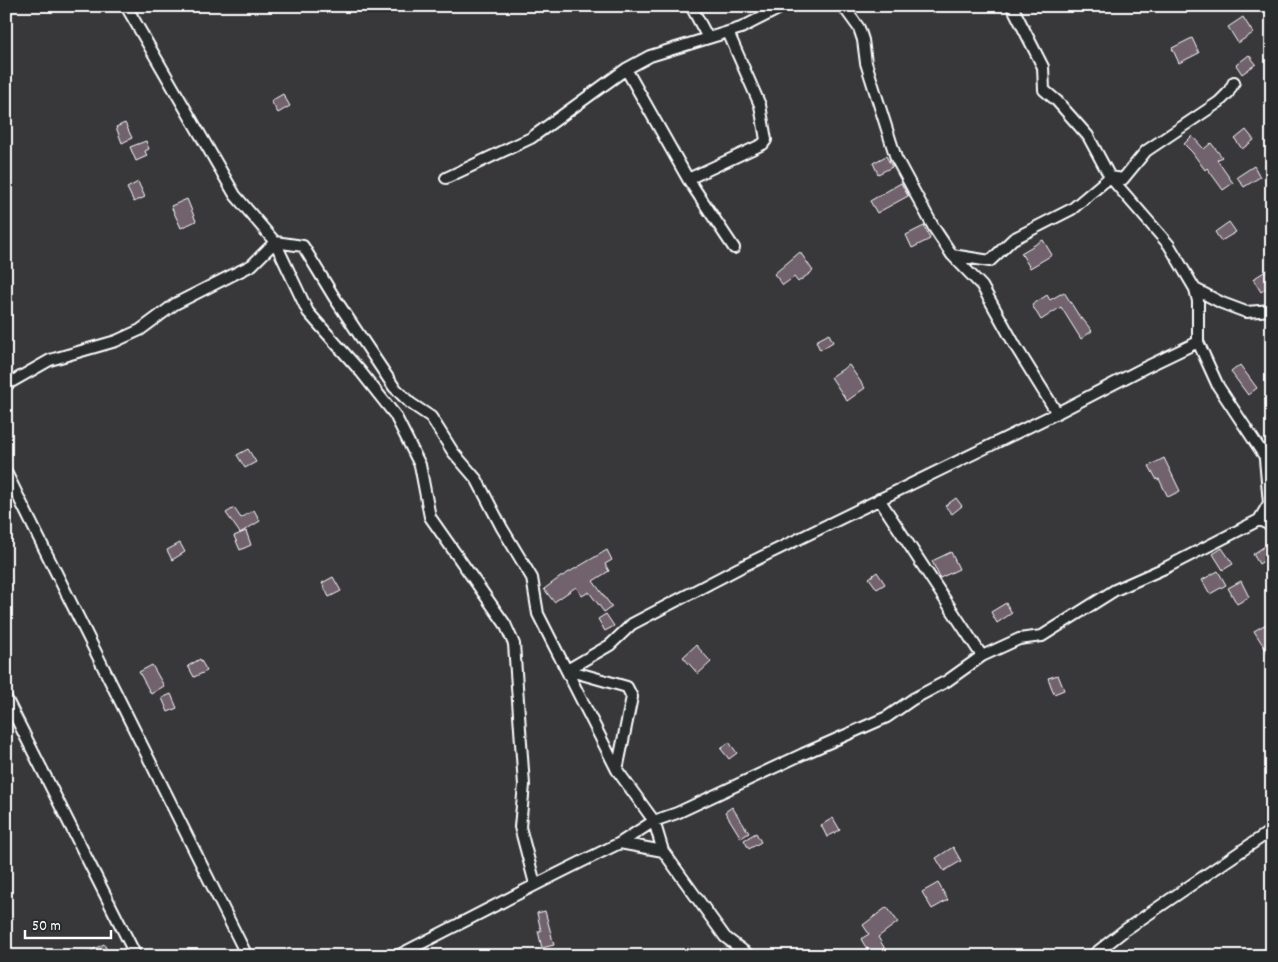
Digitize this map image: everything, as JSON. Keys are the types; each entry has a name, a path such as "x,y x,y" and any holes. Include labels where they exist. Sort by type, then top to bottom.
{"street":[{"path":"126,6 235,195 275,242 308,312 361,372 395,415 420,465 430,517 505,624 514,644 524,785 520,827 535,884"},
{"path":"691,6 708,38"},
{"path":"446,178 532,138 626,69 650,56 741,28 784,6"},
{"path":"843,6 859,28 863,40 866,63 896,158 934,228 952,255 982,286 1016,347 1057,413"},
{"path":"397,956 535,884 620,843 654,821 677,813 887,717 913,699 947,681 982,656 1019,639 1042,636 1116,590 1167,567 1259,520 1269,503 1269,463 1218,386 1198,342 1198,302 1196,289 1169,245 1110,177 1088,136 1057,101 1044,90 1043,67 1012,6"},
{"path":"688,179 763,144 766,140 760,105 728,32"},
{"path":"626,69 688,179 734,248"},
{"path":"952,255 990,261 1013,239 1072,209 1110,177 1123,179 1146,151 1219,102 1228,93 1234,82"},
{"path":"6,385 50,360 116,341 140,330 175,304 252,265 275,242"},
{"path":"275,242 303,246 334,297 394,387 410,403 431,418 453,452 477,480 502,528 532,578 538,614 617,770 654,821 663,851 725,937 750,956"},
{"path":"1196,289 1222,303 1246,312 1272,310"},
{"path":"567,670 610,645 632,624 740,568 1198,342"},
{"path":"394,387 395,415"},
{"path":"6,472 247,956"},
{"path":"879,499 982,656"},
{"path":"1259,520 1272,526"},
{"path":"567,670 627,687 632,697 617,770"},
{"path":"6,698 136,956"},
{"path":"1092,956 1125,930 1272,830"},
{"path":"620,843 663,851"}],"building":[{"path":"1243,17 1253,33 1238,43 1228,27"},
{"path":"1192,38 1199,53 1179,63 1172,48"},
{"path":"1249,55 1256,64 1242,74 1236,65"},
{"path":"283,94 290,106 278,113 271,101"},
{"path":"125,123 132,138 122,143 116,127"},
{"path":"1246,130 1254,140 1242,149 1235,139"},
{"path":"1192,136 1204,149 1211,143 1222,157 1217,160 1233,183 1223,190 1207,168 1205,170 1184,144"},
{"path":"146,141 149,149 145,151 147,156 136,161 130,147"},
{"path":"886,156 892,167 878,174 873,163"},
{"path":"1254,166 1260,177 1244,187 1237,177"},
{"path":"138,182 145,197 134,202 127,188"},
{"path":"901,183 908,196 877,213 870,201"},
{"path":"187,199 196,221 181,228 171,206"},
{"path":"1229,222 1236,232 1221,241 1215,232"},
{"path":"924,226 930,239 912,248 906,235"},
{"path":"1043,240 1052,255 1030,268 1021,253"},
{"path":"800,252 813,271 798,282 794,277 783,285 774,274"},
{"path":"1269,269 1272,274 1272,285 1261,292 1253,279"},
{"path":"1064,292 1081,319 1092,331 1081,339 1061,307 1041,320 1032,305 1047,295 1050,300"},
{"path":"829,334 833,342 820,350 816,341"},
{"path":"849,365 865,388 847,401 831,377"},
{"path":"1240,365 1257,388 1248,395 1231,372"},
{"path":"248,449 256,462 245,468 237,455"},
{"path":"1164,458 1180,491 1168,497 1159,479 1157,480 1149,466"},
{"path":"956,498 962,506 952,514 945,506"},
{"path":"234,508 241,518 254,510 260,521 240,533 226,513"},
{"path":"246,531 251,545 240,550 234,536"},
{"path":"180,543 185,552 172,560 167,550"},
{"path":"1268,544 1272,549 1272,556 1259,564 1253,554"},
{"path":"1222,548 1233,564 1223,570 1213,554"},
{"path":"607,550 612,560 605,564 609,571 593,581 612,607 604,612 589,592 582,596 576,587 554,602 544,589"},
{"path":"951,552 959,569 940,578 932,561"},
{"path":"1218,571 1226,585 1210,594 1202,580"},
{"path":"877,572 885,584 877,589 869,578"},
{"path":"333,577 341,591 329,597 322,583"},
{"path":"1241,581 1249,597 1237,604 1228,588"},
{"path":"1006,603 1012,613 997,623 991,612"},
{"path":"606,614 614,626 605,631 598,619"},
{"path":"1266,624 1272,632 1272,659 1254,631"},
{"path":"696,645 711,662 698,674 683,657"},
{"path":"200,659 207,671 194,677 188,666"},
{"path":"152,665 164,686 151,694 139,672"},
{"path":"1058,675 1064,690 1054,694 1048,678"},
{"path":"171,694 177,708 168,712 162,698"},
{"path":"729,742 737,753 729,759 721,749"},
{"path":"732,807 749,833 741,838 725,812"},
{"path":"833,818 840,830 827,837 821,825"},
{"path":"756,833 761,842 749,849 744,840"},
{"path":"953,847 961,861 944,871 936,858"},
{"path":"938,883 948,900 932,909 922,892"},
{"path":"887,907 898,922 878,937 885,949 871,956 861,939 869,934 863,925"},
{"path":"545,911 554,945 542,948 538,931 541,931 537,913"},
{"path":"104,944 110,956 81,956"}]}
